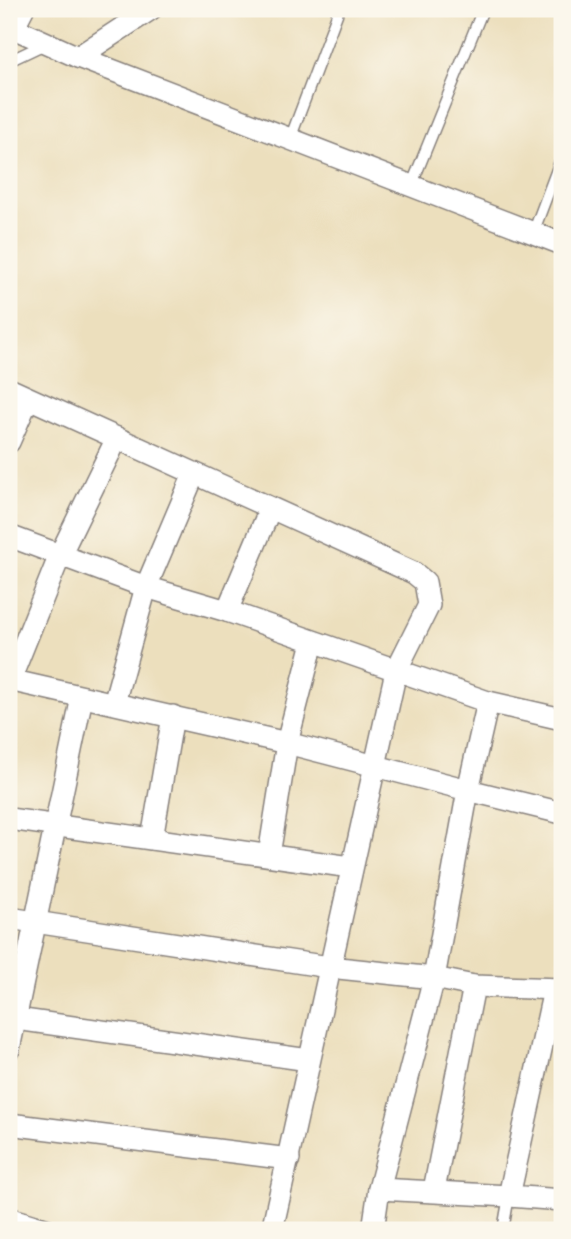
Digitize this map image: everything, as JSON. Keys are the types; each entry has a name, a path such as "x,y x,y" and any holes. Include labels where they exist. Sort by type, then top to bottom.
{"street":[{"path":"78,57 151,9"},
{"path":"15,21 47,43 78,57 562,244"},
{"path":"9,389 414,573 425,582 429,605 396,671 272,1230"},
{"path":"9,442 28,399"},
{"path":"117,438 60,555 10,680 287,743 562,813"},
{"path":"114,703 146,587 194,474"},
{"path":"227,611 270,509"},
{"path":"9,536 146,587 227,611 488,702 562,719"},
{"path":"269,855 287,743 313,642"},
{"path":"9,1049 13,1019 37,922 54,826 82,697"},
{"path":"373,1230 379,1189 434,978 468,790 488,702"},
{"path":"152,839 173,716"},
{"path":"9,819 351,867"},
{"path":"9,918 329,967 434,978 474,986 558,989 509,1196"},
{"path":"434,1190 474,986"},
{"path":"13,1019 309,1060"},
{"path":"9,1124 289,1159"},
{"path":"379,1189 434,1190 562,1200"},
{"path":"9,1218 48,1230"}],"lane":[{"path":"290,139 339,9"},
{"path":"412,184 482,9"},
{"path":"9,61 47,43"},
{"path":"533,233 562,156"},
{"path":"503,1230 509,1196"}]}
